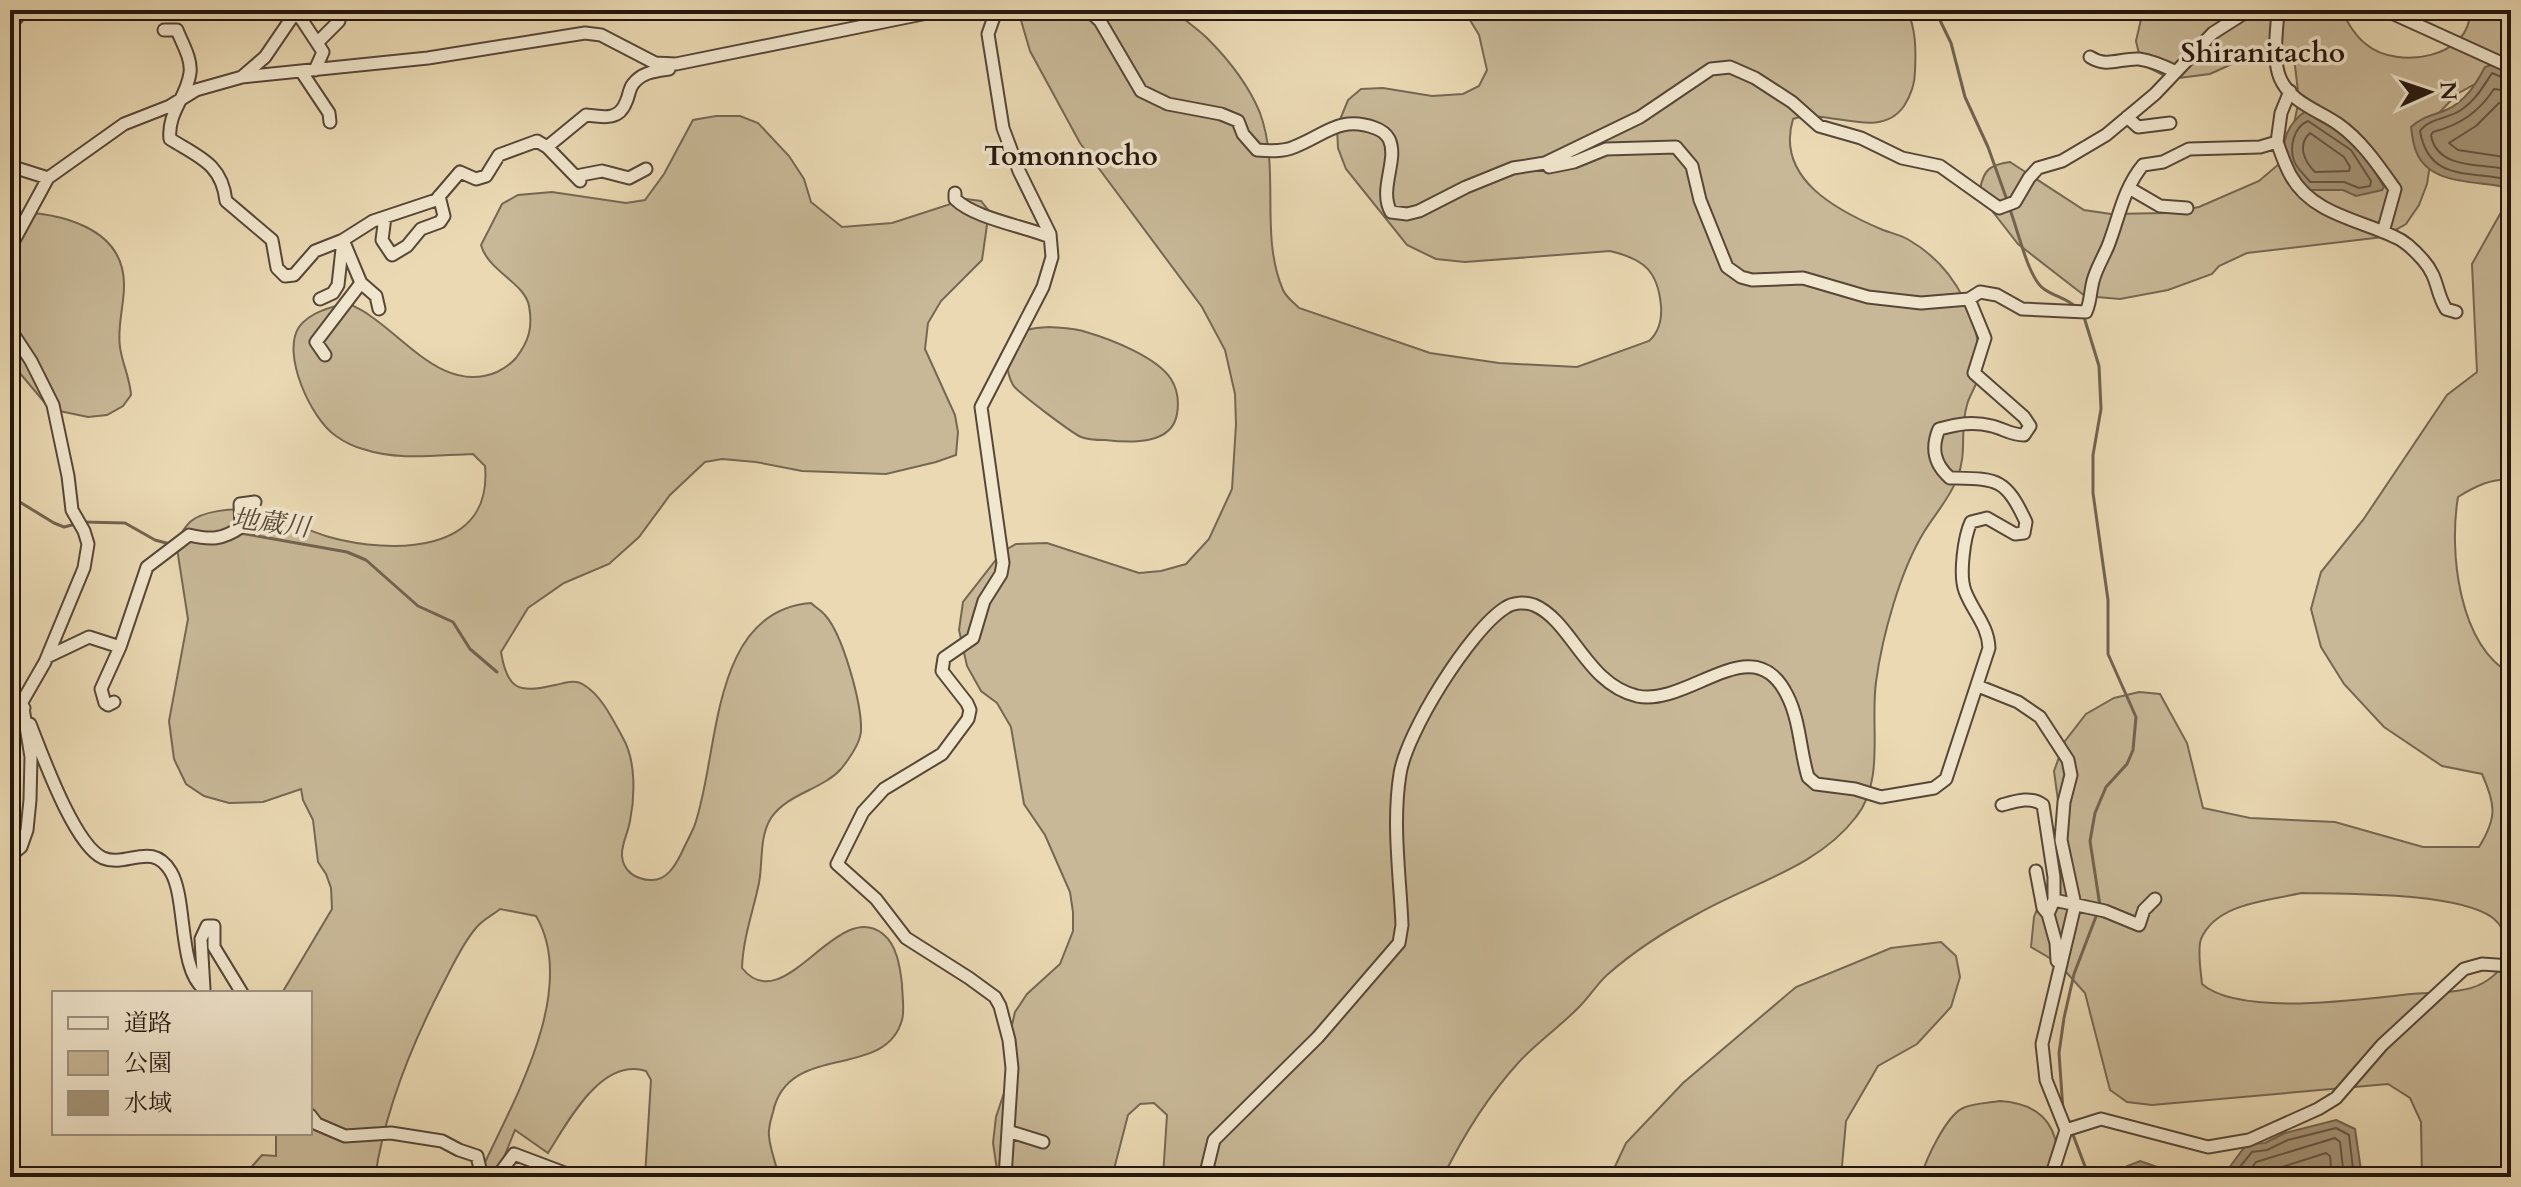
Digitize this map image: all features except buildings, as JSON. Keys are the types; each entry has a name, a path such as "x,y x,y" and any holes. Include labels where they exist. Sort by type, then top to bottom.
{"street":[{"path":"10,26 23,10"},
{"path":"242,77 265,57 297,10 323,52 315,70"},
{"path":"10,248 48,178 124,124 196,90 242,77 428,58 585,33 601,35 655,63 676,64 942,10"},
{"path":"1003,10 995,14 988,34 1003,128 1019,171 1044,218 1052,257 1043,287 981,407 1003,563 1001,574 984,601 973,638 944,658 942,671 967,703 970,710 968,719 942,754 884,789 863,812 837,864 876,899 906,938 995,997 1009,1040 1012,1068 1005,1177"},
{"path":"1088,10 1100,21 1141,91 1168,104 1221,114 1238,121 1243,134 1257,150 1293,148 1344,123 1363,124 1381,130 1389,138 1391,148 1387,203 1391,212 1407,214 1513,168 1545,163 1583,146 1640,117 1711,69 1730,67 1755,78 1792,102 1819,126 1861,138 1902,158 1940,166 1999,208 2015,202 2038,168 2062,161 2106,135 2176,72 2213,33 2249,10"},
{"path":"2278,10 2277,62 2280,78 2306,107 2338,124 2365,147 2395,189 2383,232"},
{"path":"2385,10 2511,70"},
{"path":"317,43 339,21"},
{"path":"164,30 177,30 190,63 190,75 169,126 170,139 218,170 225,187 226,201 272,240 277,268 285,276 294,275 315,251 343,240 373,221 436,200 460,172 476,179 486,176 499,155 537,141 578,179 602,171 629,178 646,169"},
{"path":"2090,57 2110,64 2137,59 2154,62 2176,72"},
{"path":"547,147 586,115 607,118 617,115 625,105 631,86 640,77 670,69 676,64"},
{"path":"301,71 329,113 330,122"},
{"path":"2290,91 2281,113 2277,142 2292,178 2312,200 2338,215 2398,238 2422,258 2435,274 2440,301 2446,309 2456,312"},
{"path":"2127,117 2138,127 2170,123"},
{"path":"1513,168 1529,171 1574,162 1606,149 1676,147 1692,166 1700,200 1727,267 1741,277 1752,280 1803,278 1868,297 1921,303 1969,299 1980,292 1997,295 2022,309 2086,312 2093,282 2129,188 2143,165 2163,162 2189,149 2260,147 2277,142"},
{"path":"10,166 48,178"},
{"path":"2129,188 2160,206 2187,208"},
{"path":"955,193 955,199 961,205 983,216 1050,237"},
{"path":"385,217 382,240 392,255 407,246 421,229 440,222 444,216 439,196"},
{"path":"343,240 361,283 376,296 379,309"},
{"path":"320,299 333,293 338,285 343,240"},
{"path":"325,355 316,342 361,283"},
{"path":"1205,1177 1214,1140 1318,1037 1399,943 1402,925 1397,807 1400,772 1407,751 1457,660 1482,628 1507,606 1525,603 1546,612 1594,669 1614,685 1636,696 1664,697 1734,667 1760,667 1776,678 1787,695 1796,720 1808,777 1816,784 1855,789 1881,797 1934,788 1946,779 1989,648 1989,633 1964,588 1966,532 1971,522 1987,518 2015,534 2024,533 2026,522 2008,490 1992,479 1950,478 1939,469 1932,444 1939,429 1968,422 1997,426 2012,435 2024,435 2030,426 2024,417 1974,373 1985,338 1969,299"},
{"path":"10,329 31,361 53,405 72,510 88,544 84,568 47,657 22,702 31,757 30,800 27,830 21,847 10,856"},
{"path":"114,702 105,703 101,689 120,647 147,567 189,535 213,541 228,536 241,527 240,504 255,502"},
{"path":"47,657 89,637 120,647"},
{"path":"1978,686 2018,702 2040,717 2068,760 2071,775 2064,802 2061,840 2080,906 2057,978 2042,1044 2042,1064 2066,1130 2051,1177"},
{"path":"10,688 22,702 43,759 78,832 102,858 118,860 144,854 161,861 172,873 186,946 197,983 204,989 201,939 207,926 214,926 214,947 241,991"},
{"path":"2002,805 2018,800 2036,800 2043,805 2054,877 2054,900 2048,914"},
{"path":"2036,871 2043,908 2048,914 2056,943 2057,978"},
{"path":"2054,900 2105,911 2139,925 2144,910 2155,899"},
{"path":"2066,1130 2101,1119 2208,1147 2249,1140 2336,1098 2382,1045 2464,969 2482,964 2511,966"},
{"path":"312,1118 317,1124 345,1136 391,1133 442,1141 477,1156 482,1177"},
{"path":"1008,1131 1043,1142"},
{"path":"497,1177 514,1154 575,1177"},
{"path":"1027,1177 1038,1176"}],"green space":[{"path":"1018,10 1174,10 1215,46 1244,83 1260,113 1269,157 1272,247 1276,269 1284,293 1299,308 1430,353 1499,363 1577,367 1649,341 1655,334 1661,306 1657,284 1647,268 1632,258 1610,251 1465,262 1436,259 1407,245 1346,169 1338,148 1337,127 1348,100 1361,89 1383,88 1432,96 1463,94 1479,86 1487,70 1479,35 1464,10 1907,10 1910,17 1915,40 1915,76 1904,106 1881,122 1807,116 1793,119 1790,140 1793,159 1814,190 1847,213 1909,240 1941,266 1964,300 1977,339 1977,380 1965,414 1963,450 1957,479 1915,548 1887,625 1876,682 1871,787 1865,803 1841,834 1823,849 1675,926 1607,975 1580,1006 1508,1075 1477,1117 1443,1177 1163,1177 1167,1115 1154,1103 1140,1104 1128,1115 1112,1177 998,1177 993,1143 996,1117 1010,1075 1011,1029 1015,1012 1027,994 1060,964 1073,931 1073,912 1070,892 1045,835 1024,804 1011,727 997,703 981,691 967,666 959,630 963,602 1002,552 1016,544 1047,543 1139,573 1186,564 1209,539 1232,489 1236,424 1235,394 1225,350 1202,307 1080,143 1030,51"},
{"path":"2146,10 2341,10 2355,33 2367,45 2380,53 2414,58 2446,49 2459,39 2467,26 2470,10 2511,10 2511,64 2457,94 2438,114 2427,184 2419,205 2406,224 2383,237 2247,253 2219,266 2212,274 2168,290 2120,299 2085,296 2018,244 1993,212 1980,189 1989,169 2010,162 2084,210 2111,214 2166,213 2199,207 2259,181 2279,164 2293,128 2299,100 2295,66 2283,53 2265,49 2210,74 2171,79 2149,68 2140,58 2136,41"},
{"path":"740,116 758,123 789,156 804,179 811,202 842,227 892,223 966,199 981,201 989,211 982,260 941,301 928,323 925,349 955,415 958,432 956,455 886,474 802,471 722,459 705,462 670,495 639,537 609,564 564,583 528,608 501,652 507,674 516,686 532,689 577,682 602,702 623,738 632,768 633,801 623,861 635,876 656,880 673,868 694,827 715,727 736,659 753,632 777,612 811,603 822,612 832,625 850,670 858,704 860,736 841,769 786,803 767,825 742,968 758,980 775,980 793,971 847,931 865,927 883,934 895,950 902,984 902,1020 892,1039 877,1050 797,1076 782,1090 769,1133 779,1177 645,1177 651,1080 646,1071 630,1069 600,1083 588,1095 548,1153 515,1130 496,1177 478,1177 536,1048 550,979 547,946 536,916 500,909 478,925 466,941 420,1032 392,1103 375,1177 247,1177 248,1171 262,1155 276,1156 276,1135 312,1135 312,991 283,991 332,909 331,888 318,862 313,820 301,789 263,802 229,803 204,796 186,784 174,759 169,721 188,619 176,542 195,518 234,509 269,515 329,537 381,546 433,541 456,532 473,517 483,495 485,466 473,454 390,455 360,448 336,436 317,416 301,385 294,353 294,339 299,327 315,314 348,303 367,313 444,370 461,376 478,377 497,372 520,352 529,334 530,321 529,306 521,290 491,262 481,245 502,204 518,195 552,192 626,203 645,200 664,174 693,120"},
{"path":"2511,202 2511,480 2490,482 2458,497 2455,543 2461,594 2469,619 2479,641 2493,660 2511,674 2511,1177 2422,1177 2421,1122 2410,1098 2388,1084 2152,1105 2127,1102 2110,1090 2085,993 2058,963 2031,947 2034,917 2053,870 2059,808 2054,771 2065,741 2086,714 2114,698 2139,692 2160,694 2187,743 2203,808 2250,818 2335,822 2423,847 2479,847 2492,819 2490,794 2482,774 2442,766 2384,727 2344,684 2321,647 2311,609 2321,572 2363,520 2447,395 2477,372 2472,264 2504,207","holes":["2301,893 2401,896 2455,903 2477,910 2499,924 2506,944 2503,962 2489,980 2467,989 2333,1002 2244,1000 2220,994 2202,984 2200,944 2208,927 2218,918 2244,906"]},
{"path":"10,212 48,215 85,226 101,236 113,249 121,266 124,286 119,339 131,395 123,406 107,415 88,417 50,409 13,365 10,357"},
{"path":"1049,327 1096,335 1155,363 1171,379 1177,392 1178,410 1174,424 1167,432 1149,440 1090,439 1076,434 1034,403 1013,385 1008,370 1009,355 1015,342 1026,331"},
{"path":"1941,942 1956,956 1960,977 1951,1007 1917,1044 1878,1066 1846,1121 1841,1177 1610,1177 1626,1143 1683,1083 1796,987 1891,948"},
{"path":"2000,1101 2030,1108 2048,1124 2058,1147 2061,1177 1921,1177 1938,1139 1957,1113 1972,1105"}],"water":[{"path":"2494,64 2505,69 2511,78 2510,188 2457,180 2432,171 2416,151 2411,130 2420,121 2459,102 2474,86 2485,67"},
{"path":"2306,111 2344,133 2376,173 2384,187 2382,190 2356,196 2343,190 2306,190 2287,166 2284,148 2290,127"},
{"path":"2336,1120 2355,1129 2362,1177 2203,1177 2229,1168 2249,1144 2265,1143 2285,1133"},
{"path":"2140,1161 2157,1167 2171,1177 2100,1177"}],"waterway":[{"path":"1935,10 1951,43 1965,97 1988,147 2007,200"},
{"path":"2009,207 2028,264 2038,283 2077,308"},
{"path":"2063,1110 2059,1053 2064,1018 2074,974 2100,906 2090,841 2095,813 2106,787 2127,764 2133,750 2136,717 2108,654 2108,600 2093,493 2093,455 2101,409 2099,366 2084,317"},
{"name":"地蔵川","path":"10,496 54,523 64,527 76,524"},
{"name":"地蔵川","path":"83,522 125,523 155,540 170,544"},
{"name":"地蔵川","path":"240,533 347,552 366,560 418,606 453,622 470,649 497,672"},
{"path":"2072,1132 2089,1177"}],"district":[{"name":"Shiranitacho","path":"2263,53"},
{"name":"Tomonnocho","path":"1071,156"}]}
